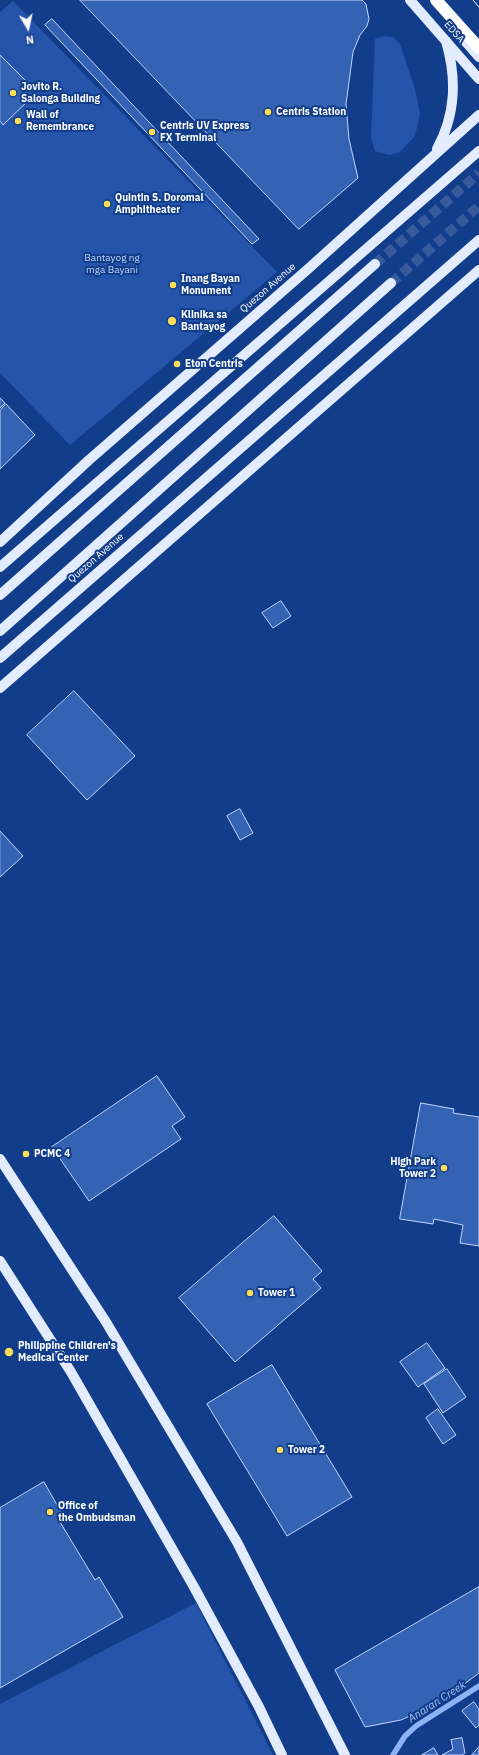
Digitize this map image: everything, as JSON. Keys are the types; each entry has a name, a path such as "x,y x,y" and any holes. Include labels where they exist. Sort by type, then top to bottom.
{"highway":[{"name":"EDSA","path":"436,0 479,48"}],"main road":[{"name":"EDSA","path":"410,0 479,79"},
{"path":"429,0 479,57"},
{"path":"434,154 446,132 452,107 453,76 446,41"},
{"name":"Quezon Avenue","path":"0,542 89,460 308,269 479,115"},
{"path":"0,567 479,150"},
{"name":"Quezon Avenue","path":"0,658 479,240"},
{"path":"0,595 375,264"},
{"path":"0,688 479,270"},
{"name":"Quezon Avenue","path":"0,631 391,283"},
{"path":"0,1159 106,1322 237,1542 345,1755"},
{"path":"0,1261 71,1372 194,1587 259,1707 282,1755"}],"green space":[{"name":"Bantayog ng mga Bayani","path":"13,1 277,272 70,445 0,373 0,12"},
{"path":"384,36 393,37 400,44 415,89 420,114 415,136 400,152 389,155 375,151 371,138 375,39"},
{"path":"196,1603 273,1755 0,1755 0,1704"}],"building":[{"name":"Centris Station","path":"80,0 362,0 366,4 369,19 367,26 360,35 353,52 346,104 349,139 358,178 299,229"},
{"name":"Centris UV Express FX Terminal","path":"52,19 259,239 252,244 45,25"},
{"name":"Jovito R. Salonga Building","path":"0,55 28,83 22,89 31,98 3,125 0,121"},
{"path":"0,398 5,403 0,408"},
{"path":"6,404 35,435 0,469 0,411"},
{"path":"281,601 291,616 273,628 262,613"},
{"path":"74,691 135,756 87,800 27,735"},
{"path":"240,809 253,833 240,840 227,816"},
{"path":"0,831 23,856 0,877"},
{"path":"157,1076 185,1117 172,1126 181,1139 89,1201 52,1147"},
{"name":"High Park Tower 2","path":"421,1103 454,1109 453,1113 479,1117 479,1246 460,1243 463,1225 434,1219 433,1224 400,1219"},
{"name":"Tower 1","path":"274,1216 322,1271 313,1279 321,1288 235,1362 179,1298"},
{"path":"427,1343 445,1368 418,1387 400,1362"},
{"name":"Tower 2","path":"272,1365 352,1497 287,1536 207,1404"},
{"path":"447,1369 466,1397 443,1413 424,1384"},
{"path":"438,1409 456,1435 443,1444 426,1418"},
{"path":"44,1482 65,1519 60,1522 95,1580 99,1577 123,1617 0,1688 0,1508"},
{"path":"479,1587 479,1673 439,1703 401,1720 365,1727 335,1670"},
{"path":"474,1702 479,1709 479,1725 476,1728 462,1711"},
{"path":"462,1738 465,1753 462,1755 442,1755 453,1749 451,1740"},
{"path":"479,1747 479,1755 472,1755"},
{"path":"434,1748 438,1755 422,1755"}],"waterway":[{"name":"Anaran Creek","path":"393,1755 405,1736 416,1726 479,1686"}],"tunnel":[{"path":"375,264 479,173"},
{"path":"391,283 479,206"}],"tram line":[{"path":"473,0 479,7"}],"place":[{"name":"Jovito R. Salonga Building","path":"13,93"},
{"name":"Centris Station","path":"268,112"},
{"name":"Wall of Remembrance","path":"18,121"},
{"name":"Centris UV Express FX Terminal","path":"152,132"},
{"name":"Quintin S. Doromal Amphitheater","path":"107,204"},
{"name":"Inang Bayan Monument","path":"173,285"},
{"name":"Klinika sa Bantayog","path":"172,321"},
{"name":"Eton Centris","path":"177,364"},
{"name":"PCMC 4","path":"26,1154"},
{"name":"High Park Tower 2","path":"444,1168"},
{"name":"Tower 1","path":"250,1293"},
{"name":"Philippine Children's Medical Center","path":"9,1352"},
{"name":"Tower 2","path":"280,1450"},
{"name":"Office of the Ombudsman","path":"50,1512"}]}
